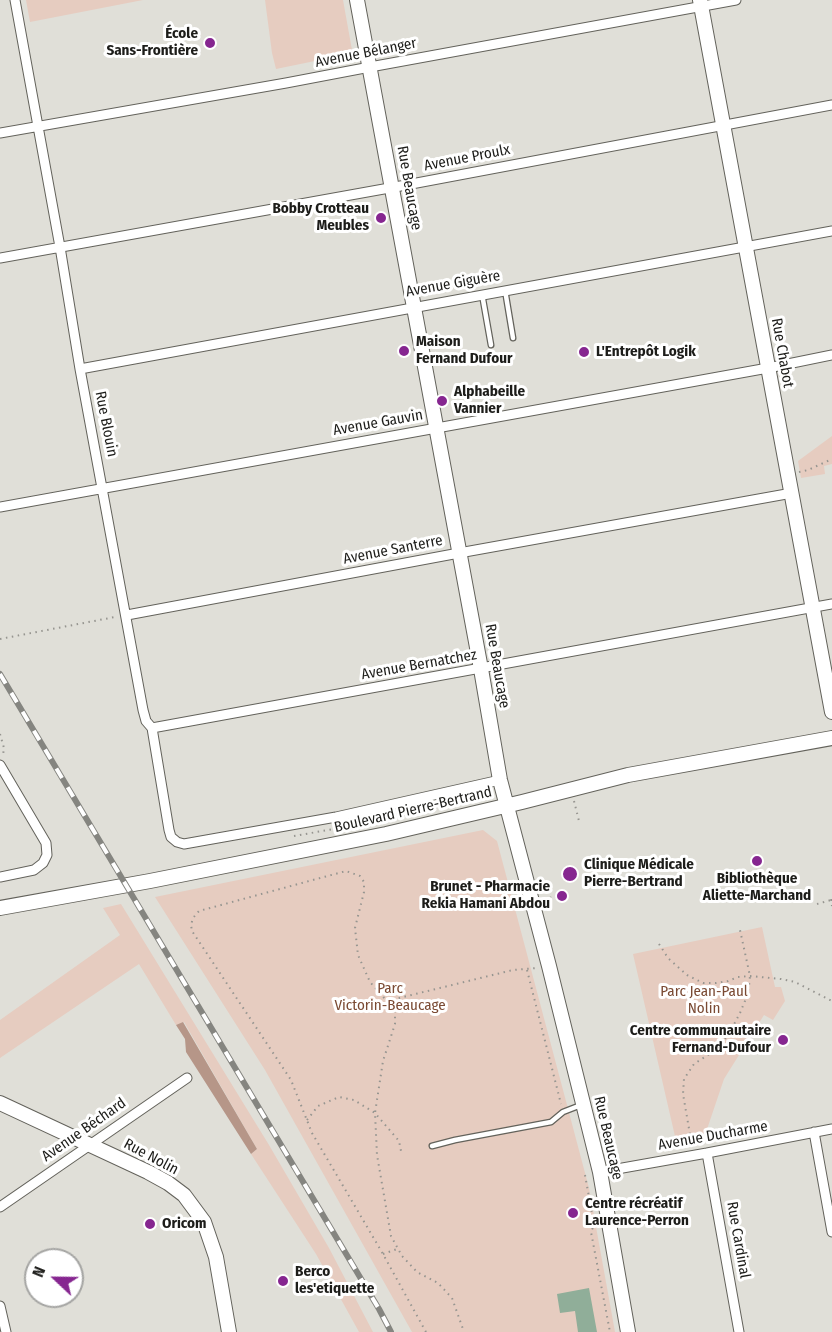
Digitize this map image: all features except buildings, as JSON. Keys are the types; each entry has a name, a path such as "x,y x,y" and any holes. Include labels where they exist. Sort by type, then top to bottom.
{"street":[{"name":"Rue Blouin","path":"15,0 143,710 146,721 152,728 171,837 184,844"},
{"name":"Rue Beaucage","path":"357,0 500,780 600,1172 628,1332"},
{"name":"Avenue Bélanger","path":"0,133 286,83 700,3 736,0"},
{"name":"Rue Chabot","path":"700,3 832,712"},
{"name":"Avenue Proulx","path":"0,258 392,188 832,105"},
{"name":"Avenue Giguère","path":"80,369 832,231"},
{"name":"Avenue Gauvin","path":"0,507 832,355"},
{"name":"Avenue Santerre","path":"127,615 792,494"},
{"name":"Avenue Bernatchez","path":"152,728 832,604"},
{"name":"Boulevard Pierre-Bertrand","path":"0,908 386,834 628,775 832,738"},
{"path":"0,877 34,870 43,863 47,855 46,843 1,766"},
{"name":"Boulevard Pierre-Bertrand","path":"184,844 336,817 500,780"},
{"name":"Avenue Béchard","path":"0,1207 187,1078"},
{"name":"Rue Nolin","path":"0,1103 90,1144 168,1183 184,1195 204,1222 216,1257 230,1332"},
{"name":"Avenue Ducharme","path":"600,1172 832,1129"},
{"path":"814,1132 832,1233"},
{"name":"Rue Cardinal","path":"707,1153 739,1332"},
{"path":"0,1306 6,1332"}],"lane":[{"path":"505,290 513,338"},
{"path":"482,294 491,345"},
{"path":"432,1146 551,1122 563,1112 583,1104"}],"path":[{"path":"787,474 808,470 832,459"},
{"path":"0,639 127,615"},
{"path":"0,734 4,748 1,766"},
{"path":"572,789 579,821"},
{"path":"294,836 379,821 464,802"},
{"path":"426,1332 312,1133 291,1080 192,931 193,918 199,911 346,871 360,876 364,892 355,928 358,955 370,982 395,1012 395,1024 383,1061 375,1113 377,1155 391,1236 402,1256 417,1272 438,1283 452,1298 464,1332"},
{"path":"532,902 559,896"},
{"path":"817,904 831,900 832,906"},
{"path":"693,1155 683,1094 684,1078 694,1064 722,1043 731,1030 747,996 750,976 740,930"},
{"path":"659,944 668,958 687,975 703,983 728,981 738,976 781,979 795,982 832,1001"},
{"path":"387,1001 513,970 549,966"},
{"path":"527,970 563,1112"},
{"path":"307,1120 318,1106 339,1097 354,1100 375,1113 399,1141 401,1151"},
{"path":"585,1175 594,1226 591,1232 610,1332"},
{"path":"383,1254 397,1249"}],"green space":[{"path":"26,0 143,0 30,22"},
{"path":"265,0 343,0 352,50 349,54 276,69"},
{"path":"832,436 832,464 824,466 825,474 801,478 798,461"},
{"name":"Parc Victorin-Beaucage","path":"483,830 497,841 589,1188 615,1332 412,1332 265,1070 155,897"},
{"path":"121,904 269,1145 329,1248 373,1332 359,1332 316,1254 251,1154 257,1149 184,1022 176,1025 139,964 0,1058 0,1020 120,935 103,908"},
{"name":"Parc Jean-Paul Nolin","path":"762,927 775,987 781,987 785,1001 773,1020 764,1015 724,1079 703,1141 677,1145 633,954"}],"shaded area":[{"path":"183,1022 257,1149 251,1154 186,1052 185,1039 176,1025"},
{"path":"589,1288 597,1332 578,1332 575,1311 560,1313 557,1294"}],"railway":[{"path":"0,674 391,1332"}],"place":[{"name":"École Sans-Frontière","path":"210,43"},
{"name":"Bobby Crotteau Meubles","path":"381,218"},
{"name":"Maison Fernand Dufour","path":"404,351"},
{"name":"L'Entrepôt Logik","path":"584,352"},
{"name":"Alphabeille Vannier","path":"442,401"},
{"name":"Bibliothèque Aliette-Marchand","path":"757,861"},
{"name":"Clinique Médicale Pierre-Bertrand","path":"570,874"},
{"name":"Brunet - Pharmacie Rekia Hamani Abdou","path":"562,896"},
{"name":"Centre communautaire Fernand-Dufour","path":"783,1040"},
{"name":"Centre récréatif Laurence-Perron","path":"573,1213"},
{"name":"Oricom","path":"150,1224"},
{"name":"Berco les'etiquette","path":"283,1281"}]}
